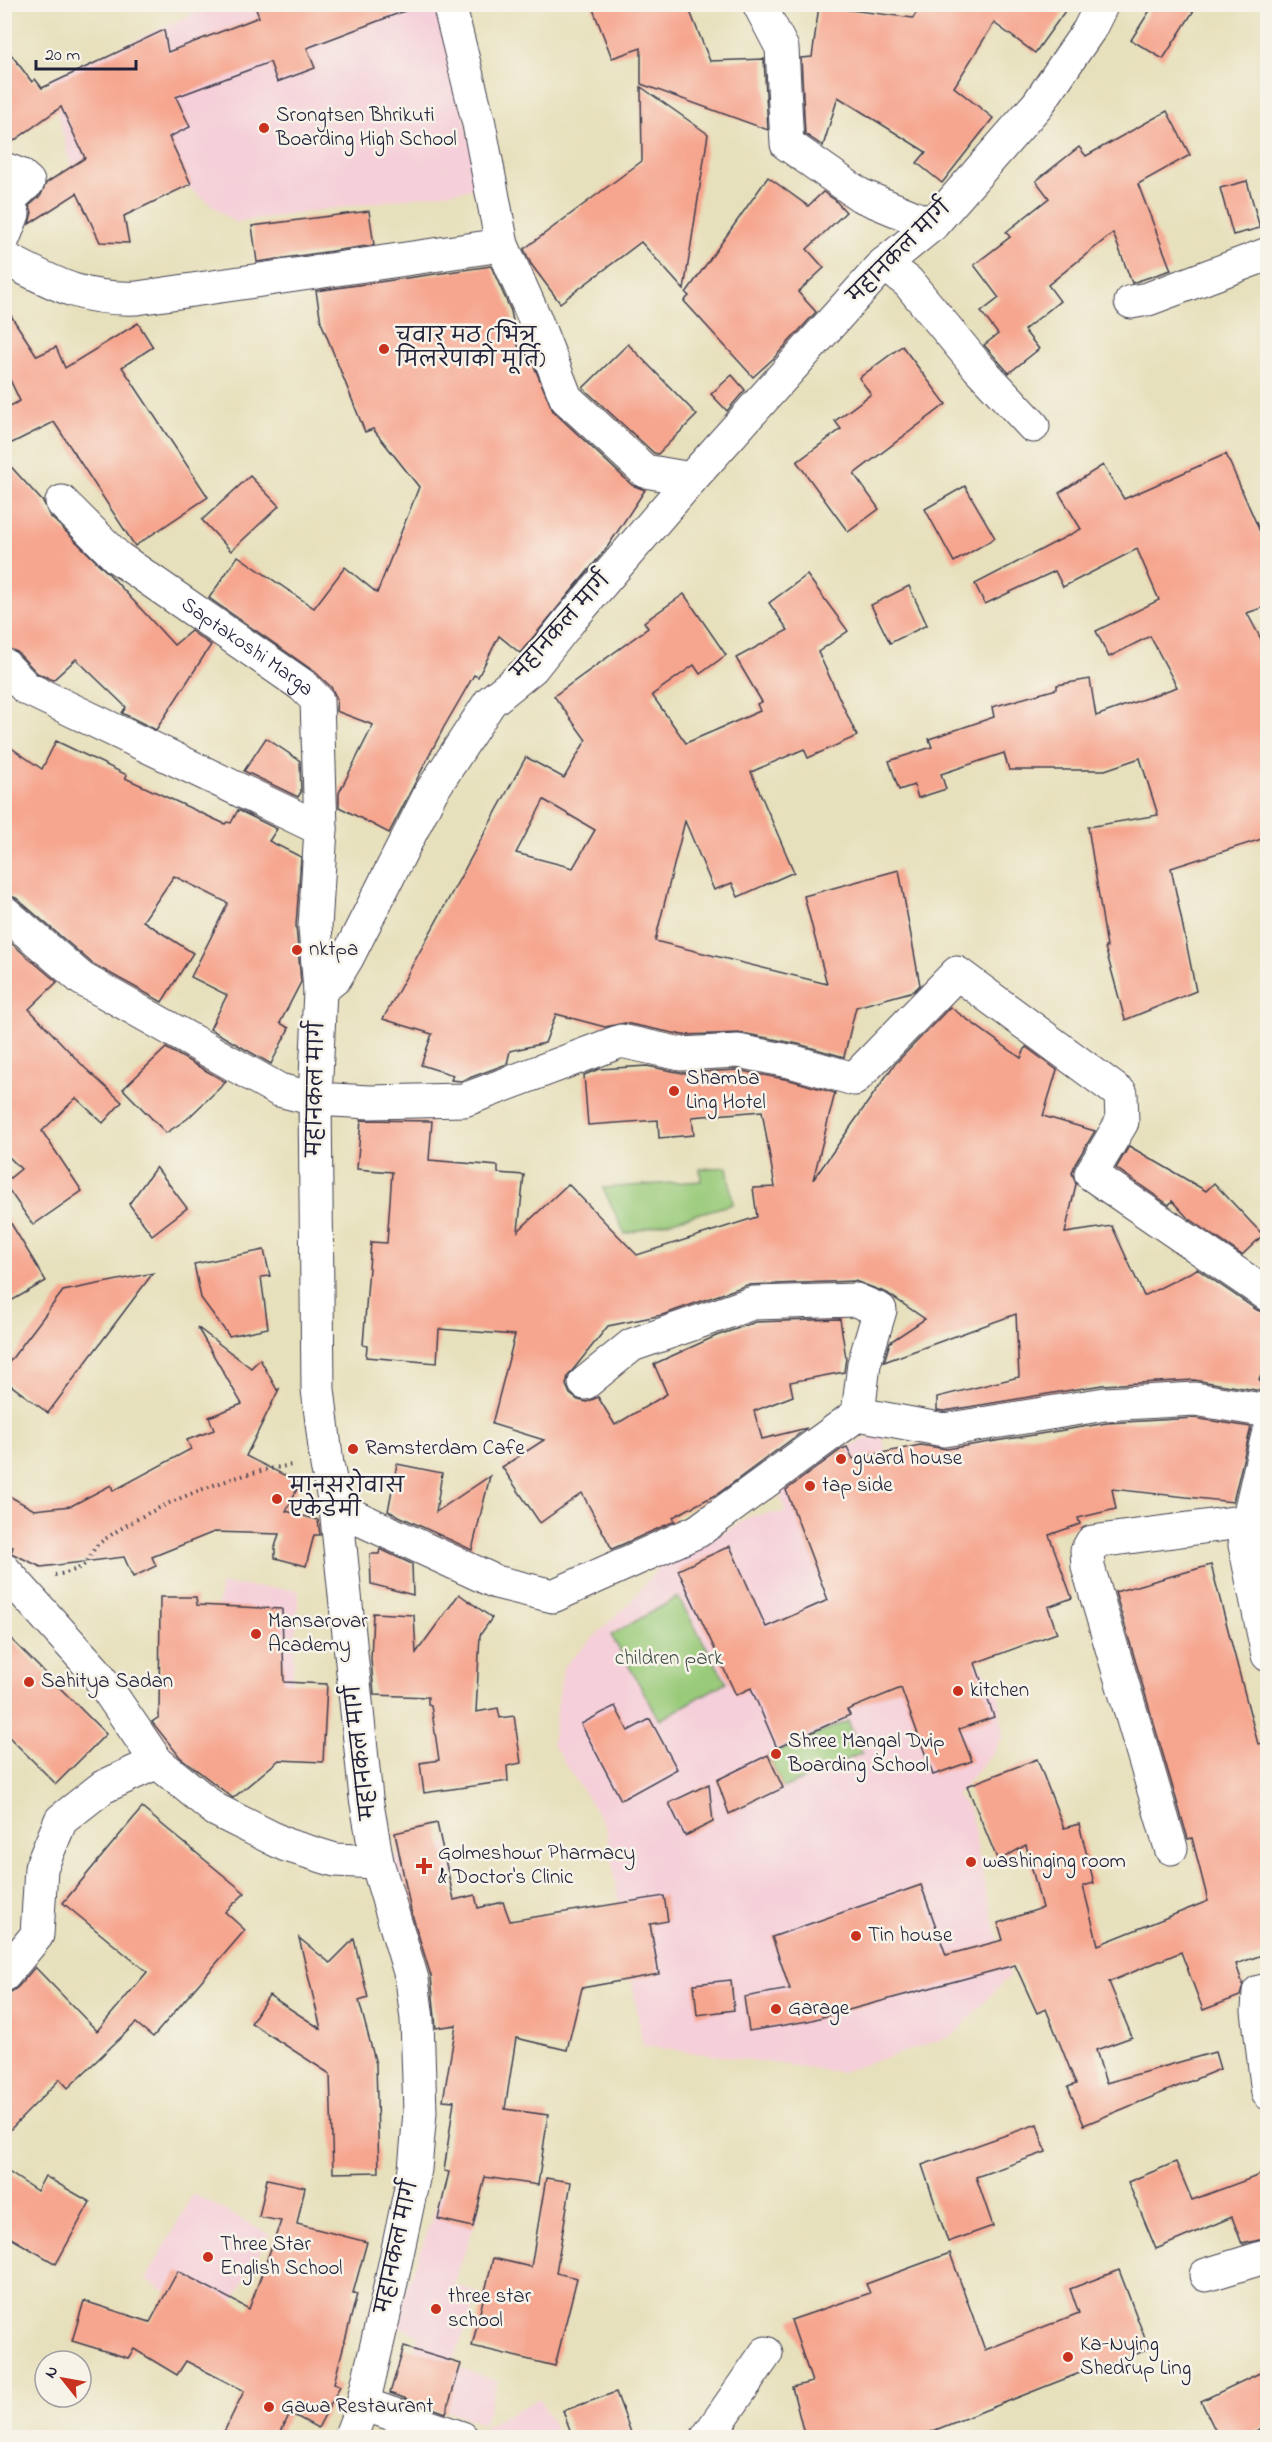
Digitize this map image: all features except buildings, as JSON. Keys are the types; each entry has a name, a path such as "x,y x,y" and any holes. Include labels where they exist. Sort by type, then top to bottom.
{"street":[{"path":"450,4 478,124 502,244 566,398 645,471 691,479"},
{"path":"759,4 782,48 787,144 860,195 932,225"},
{"name":"महानकल मार्ग","path":"350,2438 363,2404 387,2306 415,2169 420,2112 417,2019 412,1979 377,1862 366,1798 336,1509 327,1465 318,1389 315,1099 320,990 335,978 347,958 431,792 490,702 532,668 570,620 691,479 884,264 932,225 1038,104 1089,30 1102,4"},
{"path":"4,169 28,182 5,203 13,214 5,252 59,286 108,299 138,298 502,244"},
{"path":"1131,302 1148,299 1268,254"},
{"path":"884,264 908,282 978,367 1033,426"},
{"name":"Saptakoshi Marga","path":"62,502 117,557 302,685 317,700 321,829 315,927 320,990"},
{"path":"4,665 26,688 321,829"},
{"path":"4,912 82,979 204,1050 279,1090 315,1099 370,1102 464,1100 621,1041 681,1054 738,1051 794,1062 854,1079 957,973 1121,1094 1122,1122 1091,1174 1268,1295"},
{"path":"585,1383 632,1345 753,1303 856,1300 880,1310 864,1364 858,1414"},
{"path":"336,1509 496,1582 554,1596 698,1531 858,1414 944,1430 1116,1404 1196,1399 1268,1411"},
{"path":"1268,1435 1248,1521 1245,1545 1268,1655"},
{"path":"1171,1848 1088,1567 1087,1551 1092,1542 1248,1521"},
{"path":"8,1574 95,1671 157,1762 216,1810 286,1845 335,1860 377,1862"},
{"path":"4,1975 37,1935 41,1868 61,1820 103,1787 157,1762"},
{"path":"1268,1990 1259,1992 1258,2011 1268,2092"},
{"path":"1206,2275 1268,2256"},
{"path":"706,2438 766,2353"},
{"path":"363,2404 462,2438"}],"path":[{"path":"8,1574 59,1575 83,1566 99,1543 184,1497 245,1475 291,1465 327,1465"}],"shaded area":[{"name":"Srongtsen Bhrikuti Boarding High School","path":"212,5 439,5 481,188 234,222 187,186 96,228 73,177 50,79"},
{"name":"Shree Mangal Dvip Boarding School","path":"882,1432 910,1573 999,1691 1003,1735 996,1749 956,1796 970,1809 986,1893 1009,1976 953,2036 841,2072 643,2046 606,1827 552,1743 563,1667 632,1600 665,1559 715,1537 751,1516 786,1512 775,1480"},
{"name":"Mansarovar Academy","path":"220,1584 299,1590 292,1685 212,1678"},
{"name":"Golmeshowr Pharmacy & Doctor's Clinic","path":"448,1843 456,1874 398,1884 392,1858"},
{"name":"three star school","path":"441,2193 481,2208 453,2284 478,2293 452,2365 498,2382 483,2424 398,2393 419,2335 394,2325"},
{"name":"Three Star English School","path":"193,2194 270,2234 220,2324 146,2280"},
{"path":"540,2398 559,2437 488,2437 483,2427"}],"green space":[{"path":"727,1167 733,1204 625,1234 603,1188 701,1181 700,1169"},
{"name":"children park","path":"678,1597 726,1682 660,1720 611,1635"},
{"path":"848,1721 862,1753 783,1788 768,1755"}],"place":[{"name":"Srongtsen Bhrikuti Boarding High School","path":"264,128"},
{"name":"चुवार मठ (भित्र मिलरेपाको मूर्ति)","path":"384,349"},
{"name":"nktpa","path":"297,950"},
{"name":"Shamba Ling Hotel","path":"674,1091"},
{"name":"Ramsterdam Cafe","path":"353,1449"},
{"name":"guard house","path":"841,1459"},
{"name":"tap side","path":"810,1486"},
{"name":"मानसरोवास एकेडेमी","path":"277,1499"},
{"name":"Mansarovar Academy","path":"256,1634"},
{"name":"Sahitya Sadan","path":"29,1682"},
{"name":"kitchen","path":"958,1691"},
{"name":"Shree Mangal Dvip Boarding School","path":"776,1754"},
{"name":"washinging room","path":"971,1862"},
{"name":"Golmeshowr Pharmacy & Doctor's Clinic","path":"424,1866"},
{"name":"Tin house","path":"856,1936"},
{"name":"Garage","path":"776,2009"},
{"name":"Three Star English School","path":"208,2257"},
{"name":"three star school","path":"436,2309"},
{"name":"Ka-Nying Shedrup Ling","path":"1068,2357"},
{"name":"Gawa Restaurant","path":"269,2407"}]}
